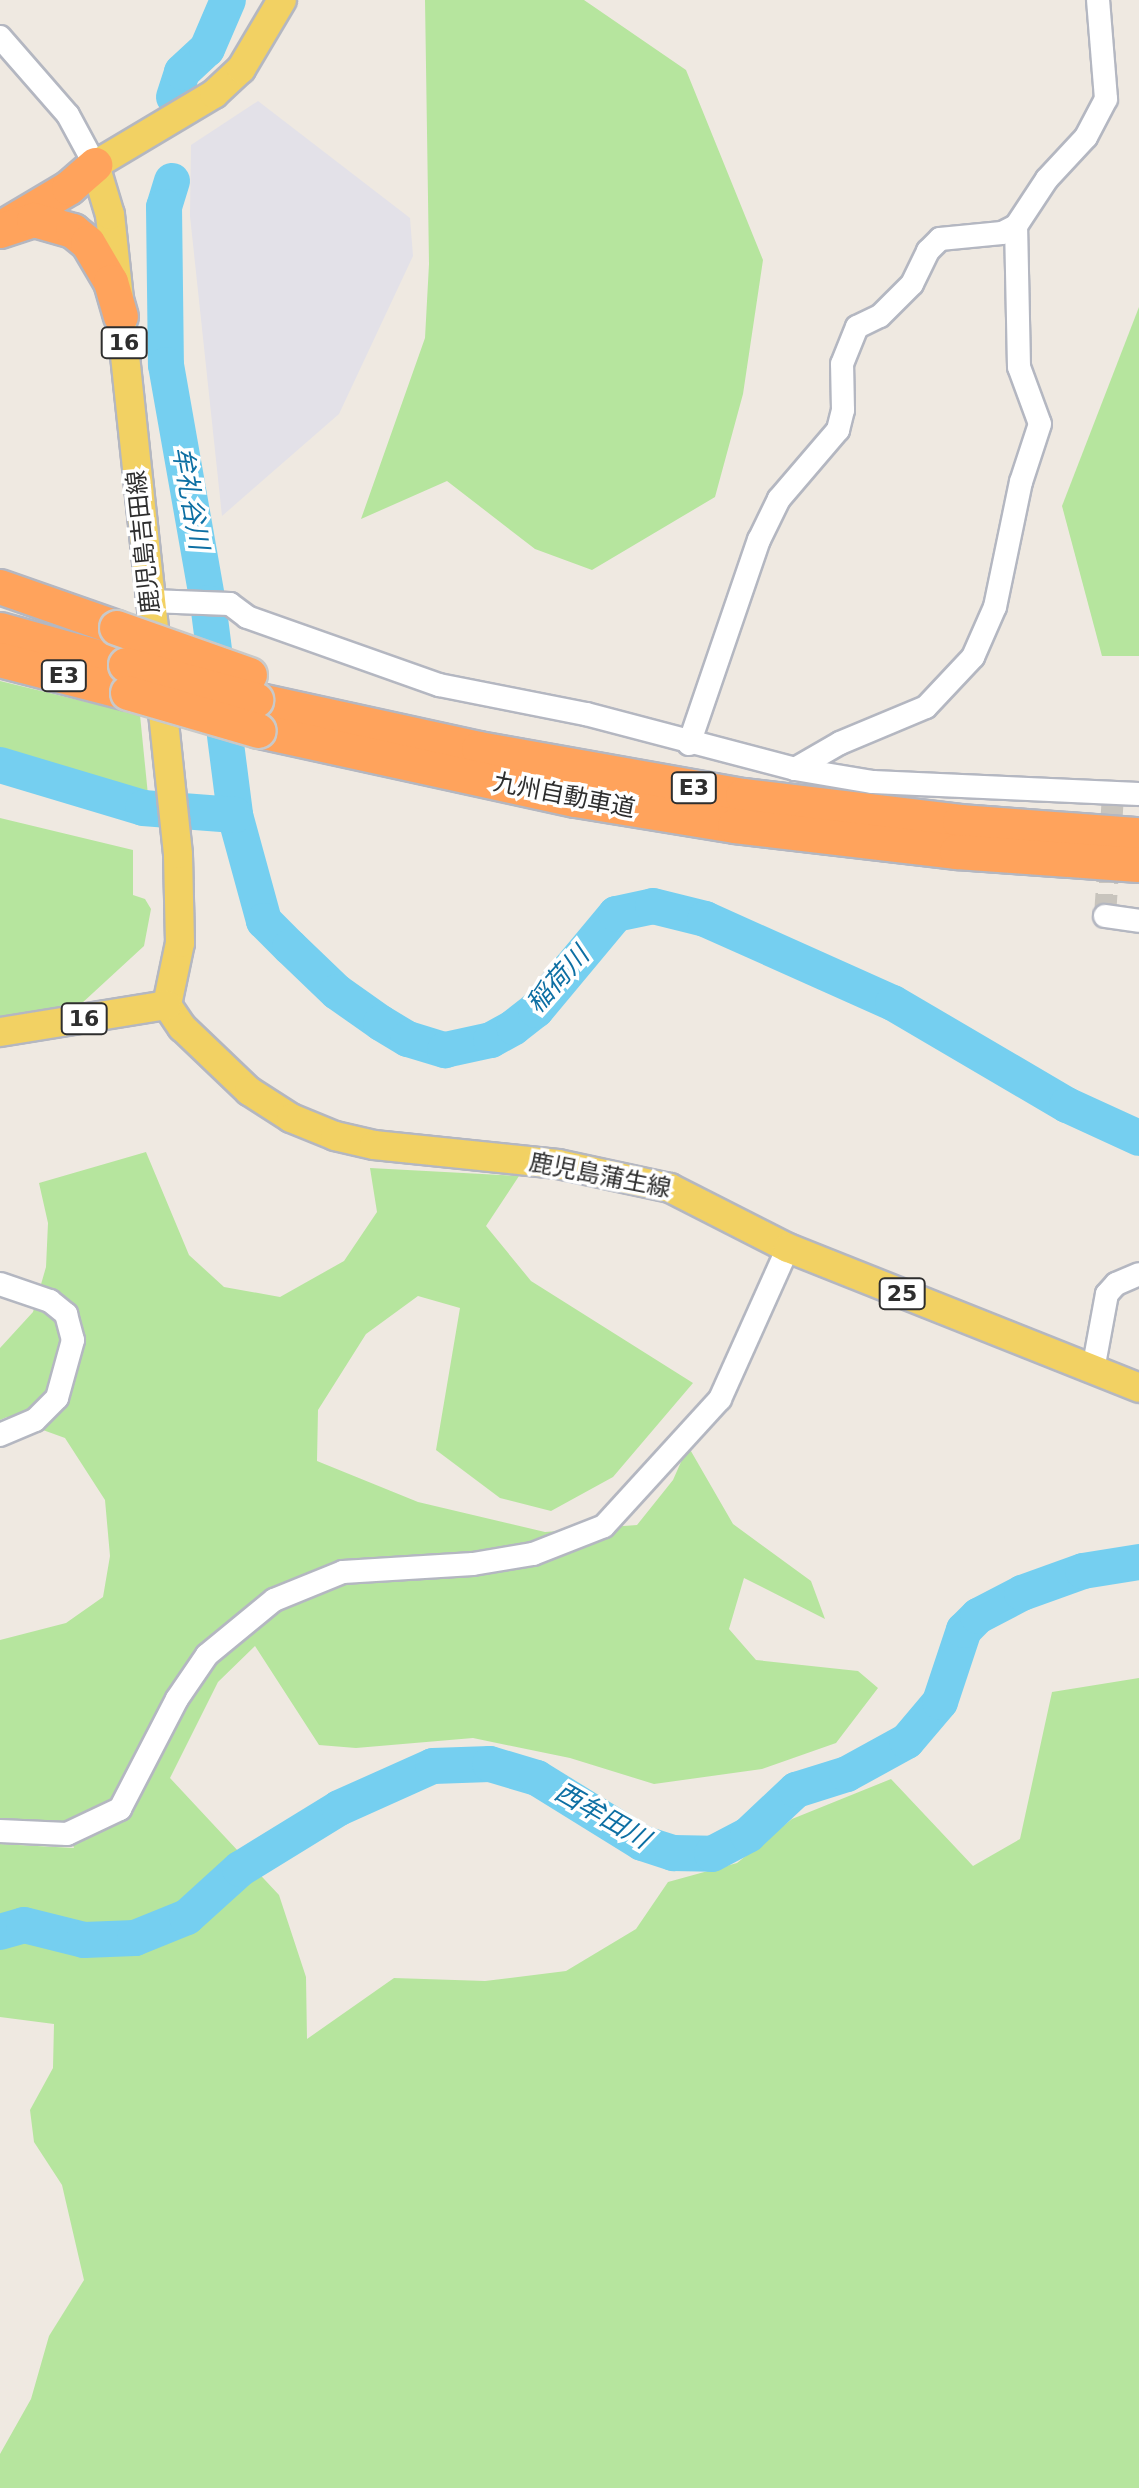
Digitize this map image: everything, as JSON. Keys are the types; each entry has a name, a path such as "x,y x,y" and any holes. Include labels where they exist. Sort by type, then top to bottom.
{"highway":[{"path":"0,203 59,174 95,165"},
{"path":"0,230 69,188 95,165"},
{"path":"0,230 34,220 73,231 88,243 111,282 121,317"},
{"path":"0,587 117,628 255,702"},
{"name":"九州自動車道","path":"0,630 127,679"},
{"name":"九州自動車道","path":"0,660 255,702 480,732 596,772 944,820 1139,835"},
{"name":"九州自動車道","path":"255,702 576,800 735,826 957,852 1139,865"}],"main road":[{"path":"95,165 214,94 241,69 282,0"},
{"name":"鹿児島吉田線","path":"95,165 110,215 178,854 180,943 167,1005"},
{"name":"16","path":"0,1032 167,1005"},
{"name":"鹿児島蒲生線","path":"167,1005 191,1036 249,1091 291,1118 335,1136 637,1179 707,1204 788,1248 1139,1388"}],"street":[{"path":"689,744 759,540 779,499 838,430 843,410 842,364 857,327 880,316 912,284 932,244 950,235 1002,233 1016,226 1047,179 1086,137 1106,99 1098,0"},
{"path":"0,37 68,115 95,165"},
{"path":"795,769 840,743 926,707 973,657 995,607 1021,482 1040,424 1019,367 1016,226"},
{"path":"150,601 230,604 247,617 439,685 586,714 689,744 795,769 873,782 1139,794"},
{"path":"1105,916 1139,921"},
{"path":"0,1831 67,1834 120,1809 177,1699 207,1655 274,1600 343,1572 473,1564 533,1554 604,1526 720,1399 788,1248"},
{"path":"1093,1370 1107,1294 1116,1284 1139,1274"},
{"path":"0,1284 50,1301 66,1314 73,1340 57,1398 35,1420 0,1435"}],"shaded area":[{"path":"258,101 410,218 413,256 339,414 222,516 190,216 191,145"}],"green space":[{"path":"425,0 584,0 686,70 763,260 743,394 715,497 592,570 535,549 447,481 361,519 425,338 429,264"},
{"path":"1139,307 1139,656 1102,656 1062,506"},
{"path":"0,681 140,715 148,795 0,753"},
{"path":"0,818 133,850 133,895 145,899 151,909 144,946 81,1004 0,1016"},
{"path":"146,1152 189,1255 224,1287 280,1297 344,1261 377,1212 370,1168 519,1176 486,1226 531,1281 693,1383 613,1477 551,1511 500,1498 436,1450 460,1308 418,1296 366,1334 318,1410 317,1461 418,1502 545,1532 637,1525 673,1480 688,1446 733,1524 811,1581 825,1619 744,1578 729,1629 756,1660 858,1671 878,1688 836,1743 762,1769 654,1784 570,1758 473,1738 356,1748 319,1745 255,1646 218,1682 170,1778 279,1895 306,1977 307,2039 394,1978 485,1981 566,1971 636,1929 668,1882 737,1863 792,1819 891,1779 973,1866 1020,1839 1052,1692 1139,1678 1139,2488 0,2488 0,2454 31,2399 49,2336 84,2280 62,2185 34,2142 30,2110 53,2068 54,2024 0,2017 0,1844 74,1848 66,1828 0,1826 0,1640 66,1623 103,1597 110,1556 105,1500 65,1438 7,1417 0,1420 0,1348 33,1312 46,1267 48,1223 39,1183"}],"waterway":[{"name":"牟礼谷川","path":"174,97 182,72 207,49 228,0"},
{"name":"稲荷川","path":"172,181 164,207 166,365 208,603 235,815 264,921 290,947 337,992 381,1023 408,1039 445,1050 491,1040 514,1027 536,1010 616,914 653,906 705,919 893,1003 1067,1105 1139,1138"},
{"name":"稲荷川","path":"0,765 143,808 235,815"},
{"name":"西牟田川","path":"0,1932 24,1925 84,1940 135,1938 187,1917 240,1869 339,1808 433,1766 490,1764 537,1778 642,1843 673,1853 712,1854 748,1835 796,1790 847,1774 907,1741 940,1702 964,1630 978,1616 1022,1593 1083,1571 1139,1562"}],"tunnel":[{"path":"1105,916 1113,794"}]}
